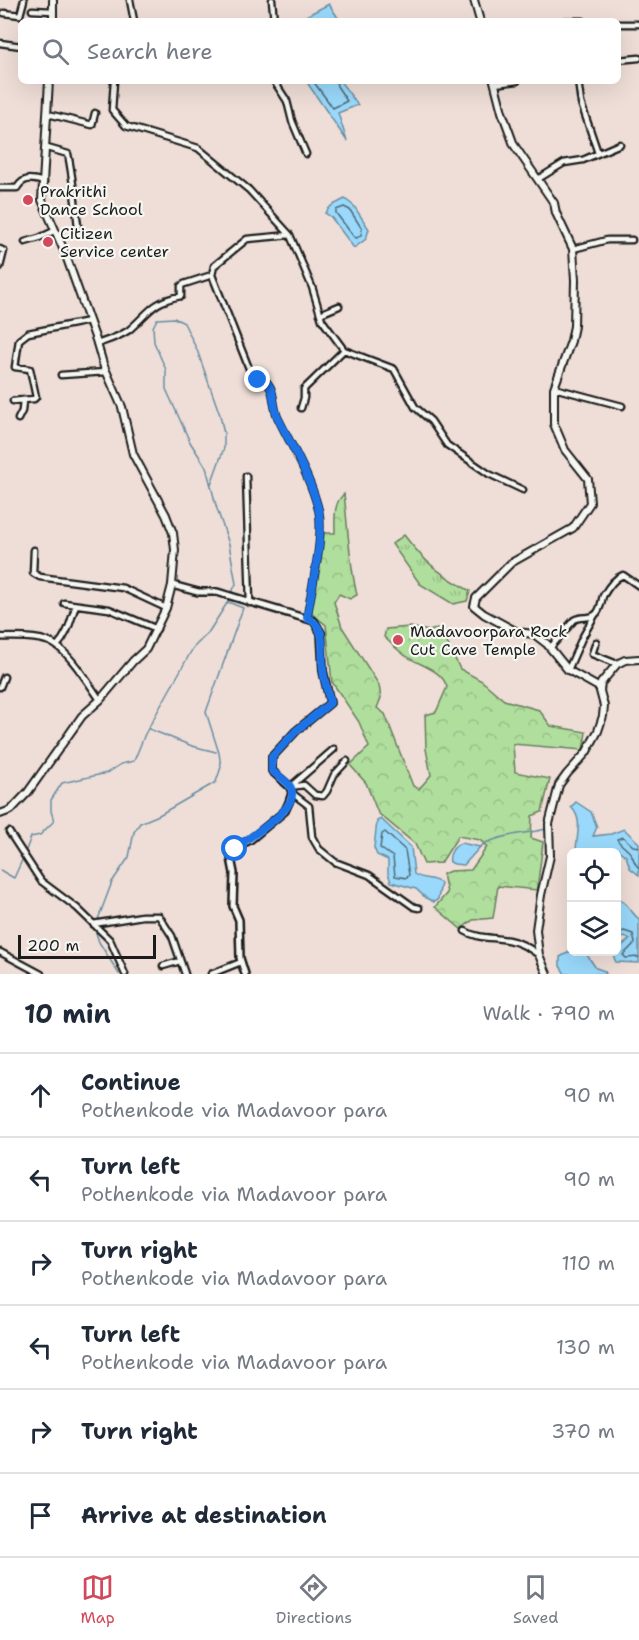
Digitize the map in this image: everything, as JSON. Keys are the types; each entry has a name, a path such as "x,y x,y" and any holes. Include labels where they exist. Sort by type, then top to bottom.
{"main road":[{"path":"53,0 53,18"},
{"path":"474,0 479,18"},
{"path":"0,814 16,806 82,716 147,650 166,608 172,585 175,550 173,533 166,515 133,454 122,407 106,372 65,253 42,200 47,148 49,84"},
{"path":"495,84 504,119 514,145 554,203 561,225 573,249 574,326 554,388 554,424 565,450 588,479 590,502 573,528 511,563 476,598 474,606 517,632 534,634 550,648 568,670 600,688"},
{"path":"547,974 539,955 536,930 550,856 549,824 561,780 586,753 598,731 604,706 600,688 617,664 625,660 639,659"}],"street":[{"path":"4,13 20,15 24,0"},
{"path":"130,0 133,18"},
{"path":"272,0 274,18"},
{"path":"32,10 53,11"},
{"path":"621,24 639,24"},
{"path":"0,43 18,46"},
{"path":"621,60 639,58"},
{"path":"114,84 112,110 126,126 198,148 249,190 290,235 312,287 322,321 344,350 394,369 415,407 431,421 447,445 489,474 523,490"},
{"path":"276,84 286,101 306,154"},
{"path":"578,84 581,103 598,153"},
{"path":"48,114 92,125 96,114"},
{"path":"538,179 564,163 583,160 620,144"},
{"path":"47,148 69,154 71,175 75,186 74,197 78,226"},
{"path":"0,188 16,188 27,178 44,182"},
{"path":"25,242 54,231"},
{"path":"290,235 247,239 214,266 212,275 252,376 258,380 264,380 271,388 277,416 293,447 319,511 320,529 307,618"},
{"path":"573,249 607,240 632,240"},
{"path":"0,249 4,255 0,267"},
{"path":"97,344 114,339 129,330 153,306 181,296 181,286 184,284 212,275"},
{"path":"320,314 339,306"},
{"path":"13,401 34,399 36,396 32,371 15,366 19,340 28,333 89,321"},
{"path":"301,408 304,398 303,389 344,350"},
{"path":"61,375 106,372"},
{"path":"554,388 622,406"},
{"path":"18,419 22,411 23,400"},
{"path":"246,476 250,603"},
{"path":"34,550 33,573 40,576 123,588 166,608"},
{"path":"568,670 582,638 599,611 604,595 618,577 622,575 639,586"},
{"path":"172,585 198,592 217,592 314,621 321,633 323,671 330,703 296,731 272,757 272,771 309,806 312,837 319,849 335,862 369,874 414,907 420,908"},
{"path":"64,603 109,609 158,628"},
{"path":"57,646 68,632 76,605"},
{"path":"550,648 574,620 595,615"},
{"path":"0,637 44,640 57,646 100,700"},
{"path":"596,642 592,654 617,664"},
{"path":"0,687 4,677"},
{"path":"245,974 241,962 239,920 233,906 234,873 231,858 238,846 250,840 285,811 291,790 334,749"},
{"path":"291,790 304,785 315,795 323,796 334,775 347,761"},
{"path":"9,832 41,881 77,908 110,940 125,974"},
{"path":"93,924 142,916 159,916 172,936 185,974"},
{"path":"465,931 494,940 518,943 539,955"},
{"path":"0,952 41,974"},
{"path":"163,966 180,961"},
{"path":"211,974 241,962"}],"green space":[{"path":"344,494 350,557 357,595 350,599 339,594 334,602 342,627 379,685 381,698 377,708 385,714 413,786 419,789 431,775 426,749 425,715 436,712 447,687 440,676 430,668 403,654 384,637 386,629 410,627 429,631 440,628 460,669 482,681 504,700 539,710 551,726 586,732 583,750 513,744 515,772 550,779 542,812 532,816 531,838 543,842 537,890 498,886 493,918 473,920 461,929 435,907 447,893 443,874 450,871 471,870 487,847 480,840 458,836 441,863 424,864 415,844 378,813 366,783 350,765 369,747 359,722 332,682 326,625 311,613 323,533 335,533 336,507"},
{"path":"404,535 434,567 470,591 467,601 453,604 420,584 392,544"}],"water":[{"path":"329,4 338,18 304,18"},
{"path":"308,84 342,84 358,105 338,113 347,141"},
{"path":"345,199 354,206 369,229 366,239 354,248 331,217 325,213 331,206"},
{"path":"576,802 591,812 597,827 593,836 611,834 624,829 639,843 639,875 630,868 621,848 576,848 578,823 571,807"},
{"path":"381,819 411,847 414,874 441,883 438,899 434,902 416,889 391,882 388,860 377,855 374,848 377,821"},
{"path":"461,843 480,847 464,865 450,862 452,851"},
{"path":"621,901 639,919 639,963 616,962 615,956 621,956 621,947 630,939 624,937 621,939"},
{"path":"567,953 567,956 588,956 596,968 605,971 606,974 565,974 560,966 560,957"}],"waterway":[{"path":"211,484 224,448 220,415 197,350 184,323 174,318 157,319 153,327 154,342 166,370 166,389 190,442 206,467 217,509 229,544 236,584 232,592"},
{"path":"26,850 31,837 40,835 54,821 51,800 62,783 107,773 121,764 134,761 145,734 193,648 208,633 229,600"},
{"path":"97,922 112,882 129,857 134,832 140,823 159,815 216,782 221,767 206,712 243,608 228,602"},
{"path":"149,729 192,746 216,752"},
{"path":"480,847 502,837 546,829"},
{"path":"0,870 14,878 23,858"},
{"path":"95,930 99,942 119,974"}],"place":[{"name":"Prakrithi Dance School","path":"28,200"},
{"name":"Citizen Service center","path":"48,242"},
{"name":"Madavoorpara Rock Cut Cave Temple","path":"398,640"}],"route":[{"path":"235,849 250,840 285,811 292,793 290,786 272,771 272,757 296,731 330,703 323,671 321,633 318,625 307,618 320,529 319,511 293,447 277,416 269,383 258,380"}]}
